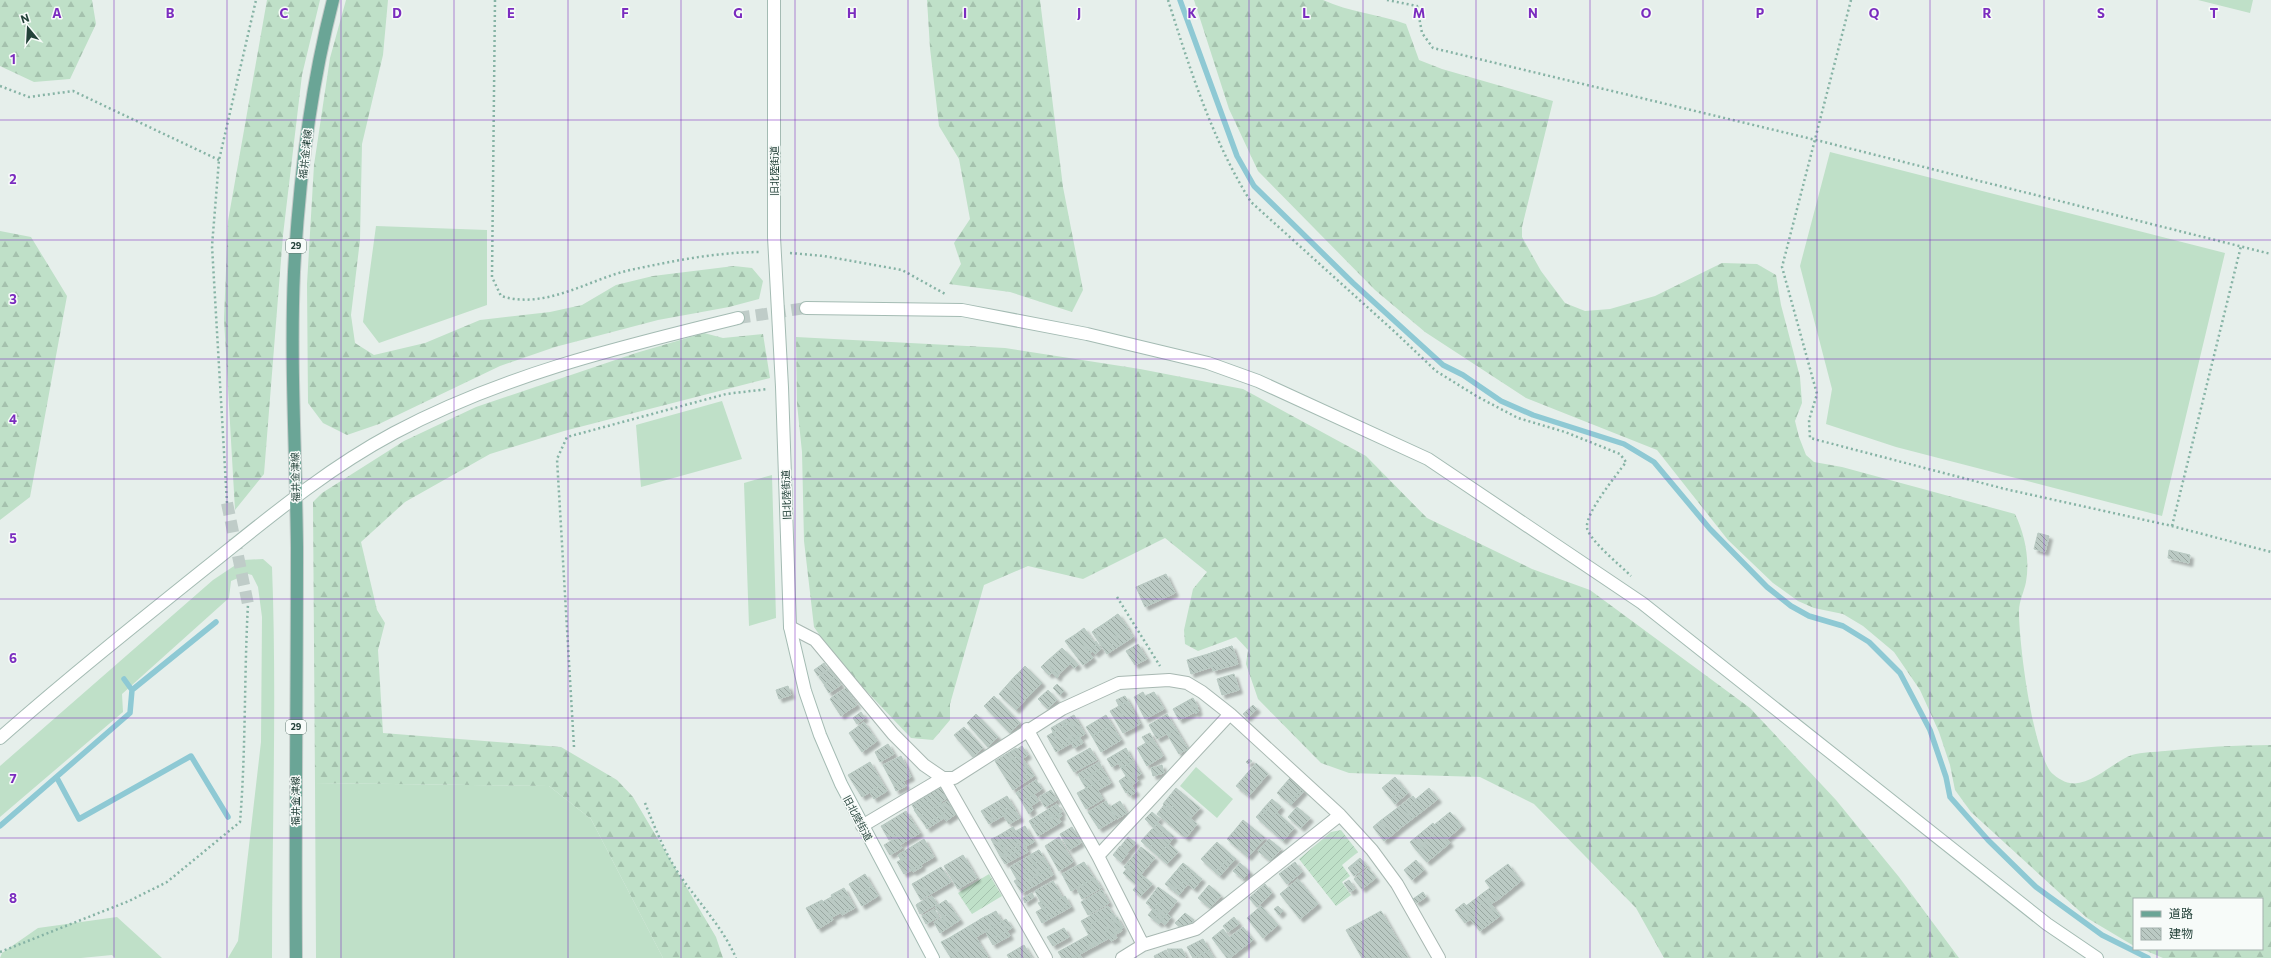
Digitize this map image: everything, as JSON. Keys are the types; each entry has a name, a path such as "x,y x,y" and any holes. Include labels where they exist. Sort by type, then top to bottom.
{"main road":[{"name":"福井金津線","path":"296,958 296,496 293,383 294,272 306,138 312,90 333,0"}],"street":[{"name":"旧北陸街道","path":"774,0 775,252 782,387 790,626 805,691 820,736 840,784 933,958"},
{"path":"806,308 962,310 1087,334 1208,363 1258,381 1428,459 1642,603 2047,924 2098,958"},
{"path":"0,738 71,676 296,496 339,465 394,433 436,412 514,380 601,352 738,318"},
{"path":"790,626 815,640 893,734 924,765 943,778 1046,958"},
{"path":"862,826 943,778 954,778 1027,729 1062,709 1119,683 1168,680 1187,683 1202,692 1230,714 1340,815 1372,850 1397,884 1439,958"},
{"path":"1098,856 1230,714"},
{"path":"1027,729 1098,856 1143,945"},
{"path":"1122,958 1143,945 1196,928 1340,815"}],"path":[{"path":"227,503 212,246 219,160 256,0"},
{"path":"495,0 492,277 501,296 517,301 547,298 630,270 732,252 775,252 824,256 902,270 953,298"},
{"path":"1168,0 1194,82 1236,178 1251,202 1436,371 1478,397 1518,418 1565,432 1620,454 1626,462 1588,517 1587,528 1592,537 1637,582"},
{"path":"1387,0 1417,6 1422,33 1433,48 1816,140 2271,254"},
{"path":"1851,0 1782,267 1817,394 1809,420 1810,438 2006,489 2172,526 2271,552"},
{"path":"0,86 29,97 73,91 219,160"},
{"path":"2172,526 2241,246"},
{"path":"574,747 557,459 567,437 726,394 782,387"},
{"path":"1117,597 1168,680"},
{"path":"0,952 129,901 166,882 240,822 245,765 244,691 248,604"},
{"path":"645,803 664,849 681,876 728,939 736,958"}],"green space":[{"path":"0,0 92,0 96,24 70,79 34,82 0,66"},
{"path":"267,0 320,0 302,75 283,235 264,474 235,510 224,319 228,221"},
{"path":"346,0 388,0 383,55 362,144 360,240 351,315 355,343 374,355 425,343 480,320 550,312 582,305 616,285 653,276 734,266 752,268 763,281 759,299 729,307 658,320 555,347 500,366 379,424 347,435 323,423 308,403 307,284 314,165 330,58"},
{"path":"927,0 1040,0 1063,187 1083,290 1072,312 1010,292 949,284 961,264 954,243 970,219 959,159 939,126 930,48"},
{"path":"1194,0 1323,0 1406,24 1419,60 1442,69 1553,101 1522,227 1522,237 1541,271 1565,303 1585,311 1610,309 1655,296 1722,263 1757,264 1776,275 1781,305 1800,377 1802,403 1795,421 1806,455 1814,462 1842,467 2015,514 2022,530 2027,556 2026,582 2019,611 2024,669 2032,717 2044,758 2052,773 2064,781 2078,783 2094,777 2125,758 2136,754 2205,747 2271,745 2271,958 2163,958 2144,950 2263,950 2263,898 2133,898 2133,945 2087,918 1971,812 1955,790 1950,765 1939,732 1920,690 1894,652 1863,626 1843,614 1814,608 1798,601 1773,583 1728,540 1657,450 1526,398 1425,332 1375,290 1258,171 1229,109"},
{"path":"2198,0 2253,0 2250,13"},
{"path":"1830,152 2225,253 2162,516 1896,447 1826,424 1832,389 1800,266"},
{"path":"376,226 487,230 487,305 379,343 363,322"},
{"path":"0,231 31,237 67,296 30,497 0,520"},
{"path":"704,333 723,338 763,334 770,378 564,431 490,454 405,502 361,542 377,610 385,623 378,650 383,733 561,747 617,780 633,797 716,937 723,958 663,958 591,819 549,786 315,783 313,502 322,493 404,441 476,407 636,353"},
{"path":"796,337 1005,348 1140,369 1243,389 1366,456 1427,518 1532,569 1590,590 1750,708 1836,800 1899,877 1959,958 1664,958 1636,908 1534,804 1480,777 1349,773 1321,763 1258,699 1246,664 1248,650 1236,637 1198,651 1185,644 1184,630 1193,589 1207,572 1165,538 1083,579 1028,566 984,585 950,704 950,720 933,740 911,738 837,660 814,627 804,541 802,452 797,404"},
{"path":"722,401 742,459 641,487 636,425"},
{"path":"772,475 776,618 749,626 744,483"},
{"path":"263,559 272,567 274,713 272,958 228,958 238,941 261,742 262,617 258,587 252,575 248,574 231,581 229,598 122,694 123,712 0,817 0,766 213,580 243,560"},
{"path":"1196,767 1233,799 1217,818 1180,786"},
{"path":"315,783 549,786 591,819 663,958 316,958"},
{"path":"1341,830 1358,852 1342,865 1350,876 1342,882 1351,895 1336,906 1299,859 1331,832"},
{"path":"989,874 1002,896 972,914 958,893"},
{"path":"117,917 162,958 115,958 112,955 81,958 0,958 2,953 38,928"}],"building":[{"path":"2038,533 2049,536 2045,552 2034,549"},
{"path":"2169,550 2190,555 2189,563 2168,558"},
{"path":"1166,574 1175,593 1145,607 1136,587"},
{"path":"1118,614 1133,637 1107,654 1092,632"},
{"path":"1118,614 1128,628 1116,635 1107,622"},
{"path":"1107,622 1119,640 1106,649 1094,630"},
{"path":"1084,628 1096,645 1088,651 1076,634"},
{"path":"1076,634 1093,658 1083,665 1065,641"},
{"path":"1096,641 1101,649 1095,654 1093,651 1090,653 1088,651 1096,645 1094,643"},
{"path":"1138,644 1147,659 1135,665 1126,651"},
{"path":"1232,646 1238,664 1213,671 1208,654"},
{"path":"1232,646 1237,659 1212,667 1208,654"},
{"path":"1062,648 1074,660 1058,675 1046,662"},
{"path":"1208,654 1212,667 1191,674 1187,660"},
{"path":"1074,660 1078,665 1074,668 1070,663"},
{"path":"1046,662 1054,671 1049,675 1041,667"},
{"path":"824,663 828,669 818,676 814,670"},
{"path":"1025,666 1042,683 1025,700 1008,684"},
{"path":"830,669 835,676 824,684 819,677"},
{"path":"1055,670 1059,675 1057,678 1052,673"},
{"path":"1017,674 1034,690 1016,710 999,694"},
{"path":"1234,674 1239,690 1222,695 1217,679"},
{"path":"836,677 841,685 829,693 824,685"},
{"path":"1057,684 1064,691 1060,695 1053,688"},
{"path":"788,686 791,695 779,699 776,690"},
{"path":"846,688 857,705 846,712 835,695"},
{"path":"1048,690 1057,700 1048,709 1038,699"},
{"path":"1143,692 1145,696 1154,692 1164,709 1145,719 1134,697"},
{"path":"835,695 846,712 841,716 830,699"},
{"path":"994,696 1020,723 1010,733 984,706"},
{"path":"1125,696 1128,701 1119,706 1116,700"},
{"path":"1193,698 1198,707 1194,710 1189,700"},
{"path":"1189,700 1195,712 1179,720 1173,709"},
{"path":"1128,701 1140,724 1131,729 1118,707"},
{"path":"1128,701 1140,724 1123,733 1110,711"},
{"path":"1253,705 1257,709 1247,718 1243,714"},
{"path":"1197,708 1199,711 1196,714 1194,710"},
{"path":"861,712 865,718 857,724 853,718"},
{"path":"976,714 998,737 988,747 967,723"},
{"path":"1167,714 1176,729 1157,739 1149,725"},
{"path":"1074,715 1085,734 1074,740 1063,721"},
{"path":"1106,715 1112,725 1092,736 1086,727"},
{"path":"1063,721 1066,725 1053,732 1051,728"},
{"path":"864,722 877,741 862,752 849,733"},
{"path":"1071,722 1083,743 1074,748 1062,727"},
{"path":"1071,722 1080,738 1056,752 1047,736"},
{"path":"1071,722 1079,735 1060,746 1053,733"},
{"path":"1112,725 1121,740 1101,752 1092,736"},
{"path":"964,727 983,748 973,757 954,735"},
{"path":"1176,729 1188,749 1179,754 1167,734"},
{"path":"1150,733 1153,739 1146,743 1142,737"},
{"path":"1153,739 1163,756 1147,766 1137,748"},
{"path":"888,744 894,754 880,762 875,752"},
{"path":"1022,746 1028,755 1014,764 1008,755"},
{"path":"1016,748 1034,776 1013,790 995,761"},
{"path":"1090,748 1097,760 1074,772 1067,761"},
{"path":"1126,748 1130,756 1112,767 1107,759"},
{"path":"901,756 911,777 894,786 883,765"},
{"path":"1018,756 1029,773 1017,781 1006,763"},
{"path":"1130,756 1133,761 1121,768 1118,763"},
{"path":"1249,759 1252,761 1248,764 1246,762"},
{"path":"1133,761 1141,774 1136,777 1128,764"},
{"path":"870,762 883,784 862,797 848,775"},
{"path":"1099,762 1102,768 1081,780 1078,774"},
{"path":"1256,763 1268,774 1249,796 1236,786"},
{"path":"1128,764 1138,781 1132,785 1121,768"},
{"path":"1162,765 1164,773 1153,776 1151,768"},
{"path":"1102,768 1111,783 1098,790 1089,776"},
{"path":"1098,771 1103,778 1086,788 1081,780"},
{"path":"1126,776 1133,788 1126,793 1119,781"},
{"path":"1395,777 1404,788 1391,799 1382,788"},
{"path":"1290,778 1302,789 1289,803 1277,793"},
{"path":"1036,780 1042,789 1022,802 1016,793"},
{"path":"903,781 906,786 896,791 894,786"},
{"path":"883,784 887,791 874,799 870,792"},
{"path":"1094,784 1103,799 1086,809 1077,793"},
{"path":"940,787 947,798 919,817 912,805"},
{"path":"1133,788 1136,792 1130,796 1127,791"},
{"path":"1176,788 1200,808 1190,819 1167,799"},
{"path":"1404,788 1408,793 1395,804 1391,799"},
{"path":"1429,788 1438,799 1424,810 1416,799"},
{"path":"1302,789 1304,791 1291,805 1289,803"},
{"path":"1051,790 1057,800 1045,807 1039,797"},
{"path":"1034,794 1039,801 1026,809 1022,802"},
{"path":"937,796 947,811 925,825 914,810"},
{"path":"1007,796 1015,809 989,824 981,811"},
{"path":"1413,796 1424,810 1403,826 1392,812"},
{"path":"1167,799 1170,802 1166,807 1163,804"},
{"path":"1272,799 1281,807 1272,818 1262,810"},
{"path":"947,801 956,814 946,821 937,807"},
{"path":"1106,801 1116,819 1099,829 1088,812"},
{"path":"1120,801 1127,813 1117,819 1110,807"},
{"path":"1417,801 1424,810 1412,819 1405,810"},
{"path":"1170,802 1174,805 1166,814 1163,811"},
{"path":"1057,804 1062,812 1034,829 1029,821"},
{"path":"1268,804 1294,828 1283,841 1256,817"},
{"path":"1012,805 1020,818 1009,824 1001,812"},
{"path":"1164,805 1170,810 1162,818 1157,814"},
{"path":"1174,805 1197,824 1186,838 1162,818"},
{"path":"1002,806 1006,814 994,821 989,813"},
{"path":"1031,806 1033,810 1029,814 1026,809"},
{"path":"1270,807 1287,822 1279,832 1261,816"},
{"path":"1297,807 1310,818 1301,828 1288,817"},
{"path":"906,811 920,833 901,844 888,822"},
{"path":"1055,812 1061,822 1056,825 1050,815"},
{"path":"1152,812 1160,819 1153,827 1145,819"},
{"path":"1392,812 1403,826 1391,836 1380,821"},
{"path":"1450,812 1462,826 1446,840 1434,825"},
{"path":"1060,813 1062,816 1059,818 1057,815"},
{"path":"942,815 944,818 927,829 925,825"},
{"path":"1050,815 1056,825 1038,836 1032,826"},
{"path":"1243,820 1265,838 1255,849 1234,831"},
{"path":"1380,821 1391,836 1384,841 1373,827"},
{"path":"888,822 895,833 890,836 883,825"},
{"path":"1158,823 1174,837 1164,849 1148,834"},
{"path":"1433,823 1450,843 1432,858 1415,838"},
{"path":"883,825 890,836 895,833 897,836 889,840 881,826"},
{"path":"1025,826 1034,842 1006,857 998,841"},
{"path":"1013,827 1020,838 1002,848 996,837"},
{"path":"1072,827 1081,843 1069,850 1060,834"},
{"path":"1152,829 1178,852 1167,864 1141,841"},
{"path":"1165,830 1174,837 1159,856 1149,848"},
{"path":"1438,830 1449,843 1435,855 1424,842"},
{"path":"1234,831 1255,849 1248,857 1227,839"},
{"path":"1013,835 1021,850 1009,856 1001,842"},
{"path":"996,837 1005,854 1000,856 991,839"},
{"path":"1059,837 1073,862 1059,871 1045,846"},
{"path":"1128,837 1136,843 1128,852 1121,846"},
{"path":"896,838 902,848 890,855 884,845"},
{"path":"1415,838 1422,847 1417,851 1410,842"},
{"path":"924,839 934,857 908,872 898,855"},
{"path":"1269,839 1281,849 1270,861 1258,851"},
{"path":"1217,842 1231,855 1215,872 1201,859"},
{"path":"1024,843 1028,852 1005,864 1000,856"},
{"path":"917,844 925,857 919,861 922,867 913,872 905,859 902,861 898,855"},
{"path":"1120,846 1128,853 1121,862 1113,855"},
{"path":"1141,847 1155,858 1138,878 1124,867"},
{"path":"1422,847 1432,858 1427,862 1417,851"},
{"path":"1039,850 1050,868 1040,874 1030,855"},
{"path":"1039,850 1050,868 1020,885 1010,867"},
{"path":"963,855 977,878 958,889 944,866"},
{"path":"1231,855 1236,859 1228,867 1224,863"},
{"path":"906,857 914,869 904,874 897,862"},
{"path":"1044,858 1053,875 1034,886 1024,870"},
{"path":"1360,858 1361,859 1349,869 1348,868"},
{"path":"1361,859 1367,866 1354,876 1349,869"},
{"path":"1416,860 1424,870 1412,880 1404,870"},
{"path":"1084,862 1094,878 1071,891 1062,874"},
{"path":"1295,862 1302,872 1287,884 1279,874"},
{"path":"1183,863 1196,874 1179,895 1165,884"},
{"path":"1183,863 1192,871 1177,889 1168,881"},
{"path":"1224,863 1228,867 1220,876 1215,872"},
{"path":"1240,863 1250,872 1243,879 1233,871"},
{"path":"1508,864 1521,881 1499,899 1485,881"},
{"path":"1130,865 1152,884 1145,892 1123,873"},
{"path":"941,867 951,882 929,895 919,880"},
{"path":"1187,868 1202,879 1194,889 1179,877"},
{"path":"1368,868 1376,878 1362,889 1354,879"},
{"path":"1034,870 1041,882 1022,893 1014,881"},
{"path":"865,874 872,886 856,896 849,884"},
{"path":"1144,877 1152,884 1141,896 1133,890"},
{"path":"1095,878 1101,888 1082,899 1077,889"},
{"path":"1298,879 1318,904 1300,919 1280,894"},
{"path":"919,880 929,895 921,900 912,884"},
{"path":"1349,880 1355,889 1350,892 1344,883"},
{"path":"1053,881 1067,905 1048,916 1035,891"},
{"path":"1265,884 1272,893 1257,907 1249,898"},
{"path":"1209,885 1221,896 1210,908 1198,898"},
{"path":"872,886 878,896 862,906 856,896"},
{"path":"1158,887 1177,901 1164,917 1146,903"},
{"path":"844,888 855,908 842,915 831,895"},
{"path":"1490,888 1499,899 1491,904 1483,893"},
{"path":"1102,890 1109,903 1088,915 1081,902"},
{"path":"840,892 849,908 825,921 817,905"},
{"path":"1423,892 1426,897 1417,903 1413,899"},
{"path":"1032,893 1034,897 1025,903 1023,898"},
{"path":"1483,893 1500,916 1480,931 1462,909"},
{"path":"932,896 937,904 922,913 917,904"},
{"path":"1065,896 1071,907 1042,923 1036,912"},
{"path":"1165,897 1174,905 1161,921 1152,914"},
{"path":"822,900 833,920 818,929 806,908"},
{"path":"946,900 960,920 949,927 935,907"},
{"path":"1042,901 1046,908 1043,910 1038,903"},
{"path":"1485,901 1495,914 1479,926 1469,913"},
{"path":"1158,903 1168,912 1159,924 1148,915"},
{"path":"1464,903 1475,916 1465,923 1455,910"},
{"path":"917,904 922,913 920,914 916,905"},
{"path":"1108,906 1122,931 1095,946 1081,921"},
{"path":"1261,906 1278,925 1263,938 1247,918"},
{"path":"1278,906 1283,911 1279,915 1274,909"},
{"path":"934,909 939,917 926,924 922,916"},
{"path":"1162,910 1171,917 1165,925 1156,917"},
{"path":"996,911 1010,936 993,945 979,920"},
{"path":"1381,911 1408,958 1362,958 1346,930"},
{"path":"1113,913 1122,929 1111,934 1103,919"},
{"path":"1185,913 1194,920 1189,926 1180,918"},
{"path":"948,914 954,924 940,933 934,922"},
{"path":"1109,914 1120,932 1099,943 1089,925"},
{"path":"986,916 992,928 976,937 969,926"},
{"path":"1117,917 1123,928 1117,932 1110,920"},
{"path":"1234,917 1239,924 1228,932 1223,926"},
{"path":"1180,918 1187,924 1182,929 1175,923"},
{"path":"1006,919 1012,928 997,937 992,928"},
{"path":"969,926 988,957 961,958 949,938"},
{"path":"1111,927 1117,938 1111,941 1105,931"},
{"path":"1243,927 1253,940 1232,956 1222,943"},
{"path":"1064,928 1069,937 1053,946 1047,937"},
{"path":"1223,929 1239,951 1230,958 1227,958 1212,938"},
{"path":"1089,935 1095,946 1091,948 1085,937"},
{"path":"1085,937 1091,948 1084,952 1078,941"},
{"path":"949,938 961,958 951,958 941,942"},
{"path":"1203,939 1209,950 1193,958 1187,947"},
{"path":"1078,941 1084,952 1073,958 1062,958 1058,952"},
{"path":"1024,945 1032,958 1009,958 1007,955"},
{"path":"1167,949 1182,949 1186,957 1172,958"},
{"path":"1166,950 1171,958 1155,958 1154,956"},
{"path":"1209,950 1214,958 1195,958"},
{"path":"1079,954 1082,958 1072,958"}],"waterway":[{"path":"1180,0 1237,156 1254,186 1353,283 1443,365 1463,375 1501,401 1533,415 1624,444 1654,462 1710,529 1767,587 1791,606 1809,616 1843,626 1869,642 1900,673 1930,730 1946,777 1950,797 1988,840 2036,887 2102,935 2148,958"},
{"path":"0,826 130,713 132,690 216,622"},
{"path":"124,679 132,690"},
{"path":"57,778 79,819 191,756 228,817"}],"tunnel":[{"path":"738,318 806,308"},
{"path":"227,503 248,604"}]}
